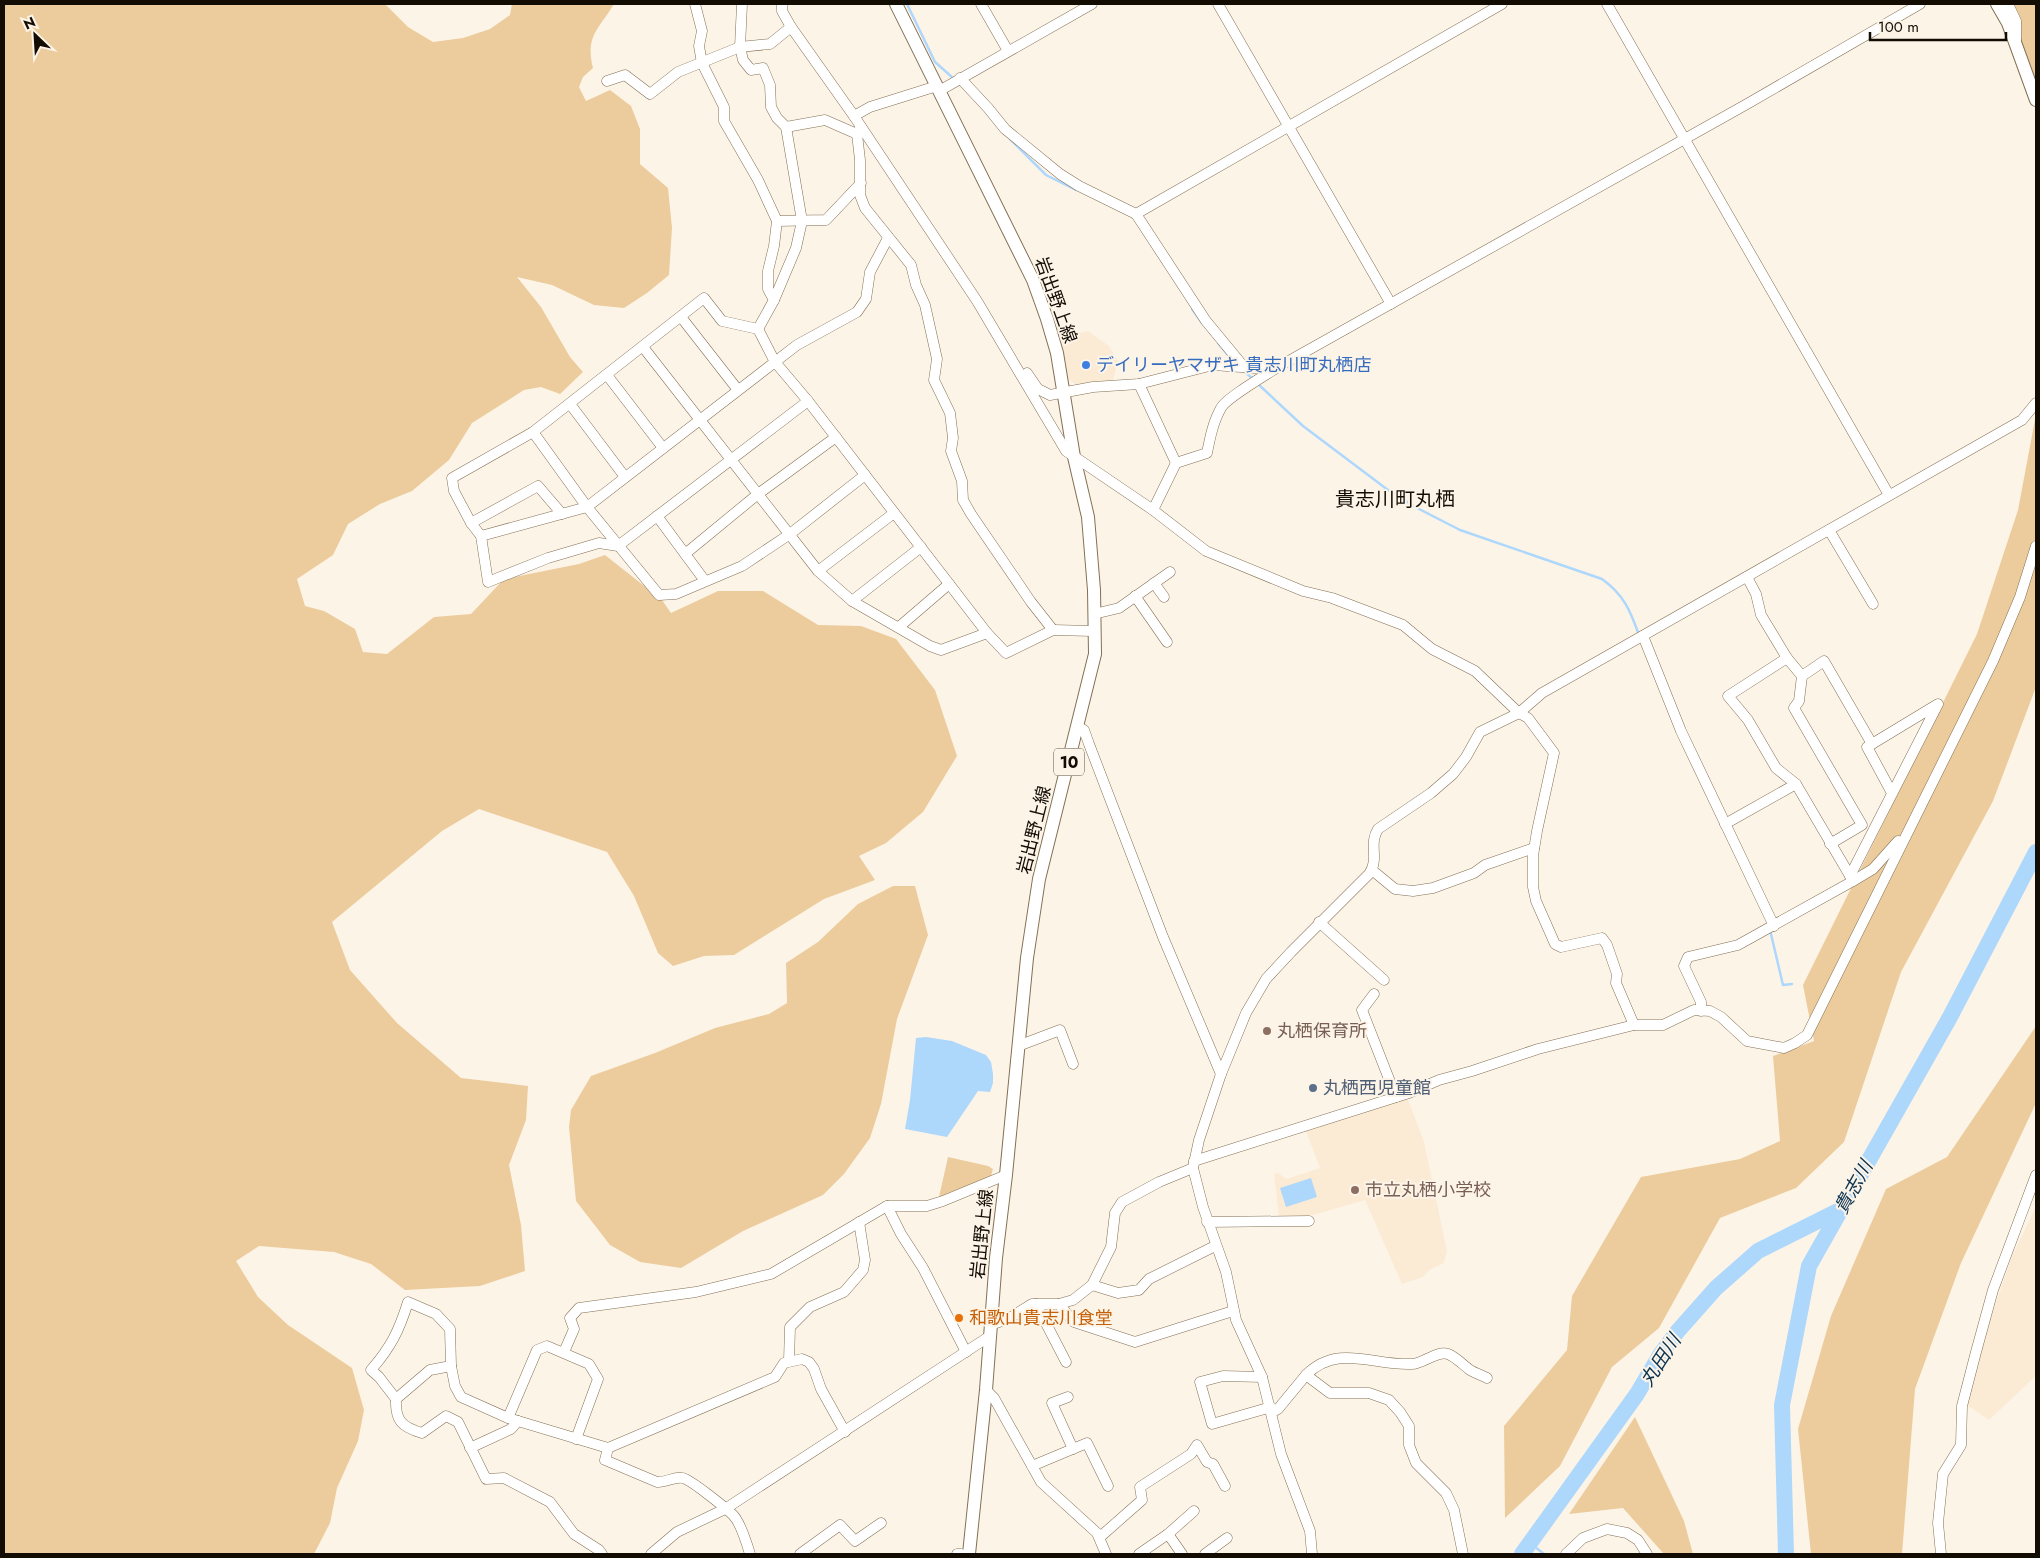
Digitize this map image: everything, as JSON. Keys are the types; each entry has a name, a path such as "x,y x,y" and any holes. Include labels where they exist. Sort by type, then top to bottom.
{"main road":[{"name":"岩出野上線","path":"896,4 1033,280 1047,319 1057,352 1074,457 1090,532 1094,590 1095,654 1040,879 1027,958 996,1258 986,1390 969,1554"},
{"path":"1997,4 2008,23 2036,100"}],"street":[{"path":"695,4 702,31 699,46 702,63 724,107 724,121 758,180 777,221 768,271 768,289 774,300"},
{"path":"742,4 740,47 742,60 752,70 764,68 770,85 770,107 786,127 802,220 796,248 774,300 758,329"},
{"path":"981,4 1008,51"},
{"path":"854,116 870,107 938,88 960,78 1092,4"},
{"path":"1218,4 1391,304"},
{"path":"1136,214 1288,125 1502,4"},
{"path":"1607,4 1889,495"},
{"path":"1153,510 1176,463 1207,453 1212,430 1221,406 1278,367 1685,139 1920,4"},
{"path":"2008,4 2016,21 2016,46"},
{"path":"781,6 791,27 854,116 859,131 860,195 865,208 910,264 916,285 925,305 937,359 934,380 950,413 953,438 951,451 962,481 963,500 1031,602 1053,630"},
{"path":"606,81 625,75 650,94 678,72 740,47 770,44 791,27"},
{"path":"960,78 1005,129 1060,174 1079,186 1136,214 1206,321 1244,367"},
{"path":"786,127 825,120 859,131 977,301 1066,451 1153,510 1206,551 1303,591 1332,598 1403,625 1432,649 1475,671 1519,713 1528,718 1554,753 1534,848 1533,887 1536,901 1555,944 1561,947 1602,938 1607,945 1617,974 1616,984 1634,1025"},
{"path":"777,221 826,220 861,183"},
{"path":"481,536 587,507 797,345 857,312 866,299 870,272 888,238"},
{"path":"758,329 722,321 704,298 533,432 452,478 454,491 471,523 481,536 488,582 548,558 599,543 618,546 808,401"},
{"path":"681,316 738,390"},
{"path":"758,329 775,362 808,401 987,633 1006,653 1053,630 1094,631"},
{"path":"643,347 818,571 852,600 930,646 941,650 987,633"},
{"path":"1019,371 1029,374 1038,389 1050,395 1093,387 1139,384 1212,365 1278,367"},
{"path":"607,375 662,448"},
{"path":"1139,384 1176,463"},
{"path":"1312,1554 1310,1531 1284,1462 1262,1377 1233,1311 1226,1272 1207,1222 1194,1164 1199,1140 1221,1074 1246,1014 1266,979 1319,922 1372,870 1375,865 1373,837 1378,829 1431,793 1453,774 1466,757 1480,732 1519,713 1542,693 2022,420 2036,403"},
{"path":"570,404 625,477"},
{"path":"533,432 587,507 659,595 676,594 742,566 790,534 865,475"},
{"path":"686,554 758,494 836,437"},
{"path":"471,523 538,486 562,514"},
{"path":"818,571 894,513"},
{"path":"657,516 705,581"},
{"path":"1829,530 1873,604"},
{"path":"651,1554 677,1532 725,1509 845,1432 966,1352 990,1330 1032,1304 1059,1304 1073,1300 1092,1285 1111,1247 1115,1213 1122,1202 1194,1164 1396,1097 1438,1080 1538,1049 1634,1025 1663,1025 1694,1010 1710,1011 1747,1041 1784,1048 1807,1035 1992,661 2020,597 2036,546"},
{"path":"852,600 921,548"},
{"path":"1094,614 1118,608 1170,572"},
{"path":"1747,577 1756,594 1760,615 1787,658 1802,676 1799,701 1794,708 1862,824"},
{"path":"1154,583 1164,597"},
{"path":"899,627 949,584"},
{"path":"1135,596 1167,642"},
{"path":"1642,636 1681,731 1774,926"},
{"path":"1787,658 1728,696 1748,720 1776,768 1796,784 1851,878"},
{"path":"1802,676 1824,661 1872,744"},
{"path":"1851,878 1882,812 1892,793 1938,704 1866,747 1892,793"},
{"path":"1077,726 1084,730 1162,937 1221,1074"},
{"path":"1725,824 1796,784"},
{"path":"1830,844 1882,812"},
{"path":"1701,1011 1701,1002 1684,966 1688,956 1738,945 1774,926 1851,878 1872,869 1904,836"},
{"path":"1372,870 1395,889 1413,892 1433,888 1534,848"},
{"path":"1319,922 1384,980"},
{"path":"1374,994 1362,1010 1396,1097"},
{"path":"1018,1046 1060,1030 1073,1064"},
{"path":"564,1352 574,1329 570,1318 579,1308 696,1292 771,1274 887,1206 927,1206 935,1204 1006,1175"},
{"path":"1941,1554 1938,1523 1943,1474 1961,1445 1962,1406 1993,1290 2036,1175"},
{"path":"887,1206 901,1234 923,1268 966,1352"},
{"path":"1207,1222 1308,1221"},
{"path":"789,1361 790,1327 810,1307 844,1292 863,1270 865,1260 859,1222"},
{"path":"1092,1285 1118,1293 1139,1290 1149,1279 1215,1246"},
{"path":"602,1554 599,1550 574,1534 550,1502 504,1478 486,1479 458,1422 446,1416 422,1433 409,1430 400,1422 395,1414 396,1399 371,1370 387,1351 402,1322 408,1302 436,1314 450,1329 451,1366 455,1386 461,1397 513,1420 576,1439 608,1448 775,1377 784,1363 802,1359 809,1362 814,1369 821,1389 845,1432"},
{"path":"1036,1304 1066,1362"},
{"path":"1059,1304 1074,1322 1135,1342 1233,1311"},
{"path":"470,1448 511,1429 537,1350 546,1346 589,1364 598,1379 576,1439"},
{"path":"1262,1377 1223,1376 1200,1382 1212,1424 1271,1409 1278,1409 1314,1367 1325,1360 1342,1357 1414,1364 1441,1354 1448,1354 1472,1371 1487,1378"},
{"path":"396,1399 430,1370 451,1366"},
{"path":"1306,1375 1330,1392 1369,1392 1389,1400 1400,1412 1409,1426 1409,1445 1416,1462 1446,1492 1454,1510 1463,1554"},
{"path":"986,1390 994,1398 1042,1482 1097,1533 1106,1554"},
{"path":"1068,1397 1052,1403 1073,1449"},
{"path":"1032,1466 1088,1443 1108,1486"},
{"path":"1100,1537 1142,1500 1140,1487 1191,1454 1197,1445 1207,1462 1213,1464 1225,1486"},
{"path":"608,1448 605,1460 657,1482 664,1483 676,1478 684,1478 734,1516 750,1554"},
{"path":"1139,1554 1168,1534 1194,1511"},
{"path":"800,1554 840,1525 855,1542 881,1523"},
{"path":"1566,1554 1583,1538 1607,1529 1628,1533 1638,1540 1647,1554"},
{"path":"1168,1534 1182,1554"},
{"path":"1205,1554 1227,1538"},
{"path":"957,1554 962,1554"}],"shaded area":[{"path":"4,4 385,4 408,27 433,42 463,38 490,29 510,15 512,4 614,4 592,40 591,57 593,68 583,77 579,87 586,101 610,90 631,106 640,129 640,164 668,188 672,228 669,275 647,293 624,308 594,305 552,285 517,277 541,307 570,357 583,372 560,394 541,387 524,390 472,423 449,460 412,491 380,504 348,524 333,555 297,579 305,606 324,611 355,629 363,652 387,654 434,617 471,614 504,579 579,564 605,555 662,600 671,613 718,591 763,591 818,625 861,626 896,639 935,690 957,756 923,812 886,843 859,856 875,880 824,899 734,955 704,956 673,966 658,953 634,896 607,852 479,809 442,831 332,922 350,970 397,1023 461,1078 528,1086 526,1120 509,1165 521,1225 525,1271 480,1286 405,1290 371,1264 334,1252 259,1246 236,1261 258,1297 288,1325 352,1368 364,1410 358,1441 337,1488 330,1523 314,1554 4,1554"},
{"path":"2003,4 2036,4 2036,80"},
{"path":"1088,331 1109,346 1118,361 1113,381 1077,385 1069,380 1061,337"},
{"path":"2036,414 2036,687 1993,801 1901,972 1844,1142 1796,1188 1720,1218 1659,1328 1612,1367 1560,1466 1505,1518 1504,1426 1567,1350 1572,1296 1641,1177 1740,1159 1780,1141 1773,1056 1814,1041 1803,985 1977,634 2018,510"},
{"path":"893,886 915,886 928,935 897,1019 881,1104 870,1138 844,1174 823,1195 743,1231 681,1268 640,1262 610,1245 576,1201 569,1127 571,1110 591,1076 655,1053 715,1028 769,1014 787,1003 786,963 818,942 858,904"},
{"path":"2036,1026 2036,1103 1961,1263 1915,1389 1902,1554 1811,1554 1798,1429 1831,1316 1886,1189 1947,1157"},
{"name":"市立丸栖小学校","path":"1407,1097 1424,1142 1447,1251 1444,1263 1429,1270 1423,1277 1402,1284 1365,1200 1303,1218 1279,1217 1274,1174 1278,1173 1286,1179 1320,1168 1306,1131"},
{"path":"948,1157 988,1166 993,1169 991,1176 939,1197"},
{"path":"2036,1207 2036,1376 1989,1420 1967,1405 1976,1361 2012,1256"},
{"path":"1635,1417 1684,1521 1693,1554 1664,1554 1623,1508 1569,1514"}],"water":[{"path":"926,1037 952,1041 986,1055 991,1062 993,1083 990,1092 978,1091 947,1137 905,1129 916,1038"},
{"path":"1311,1178 1317,1197 1286,1207 1280,1188"}],"waterway":[{"path":"907,4 935,62 953,78"},
{"path":"1010,139 1046,175 1076,190"},
{"path":"1192,309 1202,323"},
{"path":"1218,343 1232,360"},
{"path":"1245,372 1254,380"},
{"path":"1258,384 1303,426 1388,490 1417,508 1460,530 1602,579 1621,597 1633,618 1639,635"},
{"name":"貴志川","path":"1786,1554 1782,1405 1809,1266 1950,1017 2036,852"},
{"path":"1770,930 1783,985 1792,984"},
{"name":"丸田川","path":"1522,1554 1637,1394 1660,1355 1677,1332 1716,1288 1758,1251 1840,1210"},
{"path":"1530,1543 1544,1554"}],"place":[{"name":"デイリーヤマザキ 貴志川町丸栖店","path":"1086,365"},
{"name":"丸栖保育所","path":"1267,1031"},
{"name":"丸栖西児童館","path":"1313,1088"},
{"name":"市立丸栖小学校","path":"1355,1190"},
{"name":"和歌山貴志川食堂","path":"959,1318"}],"district":[{"name":"貴志川町丸栖","path":"1395,499"}]}
